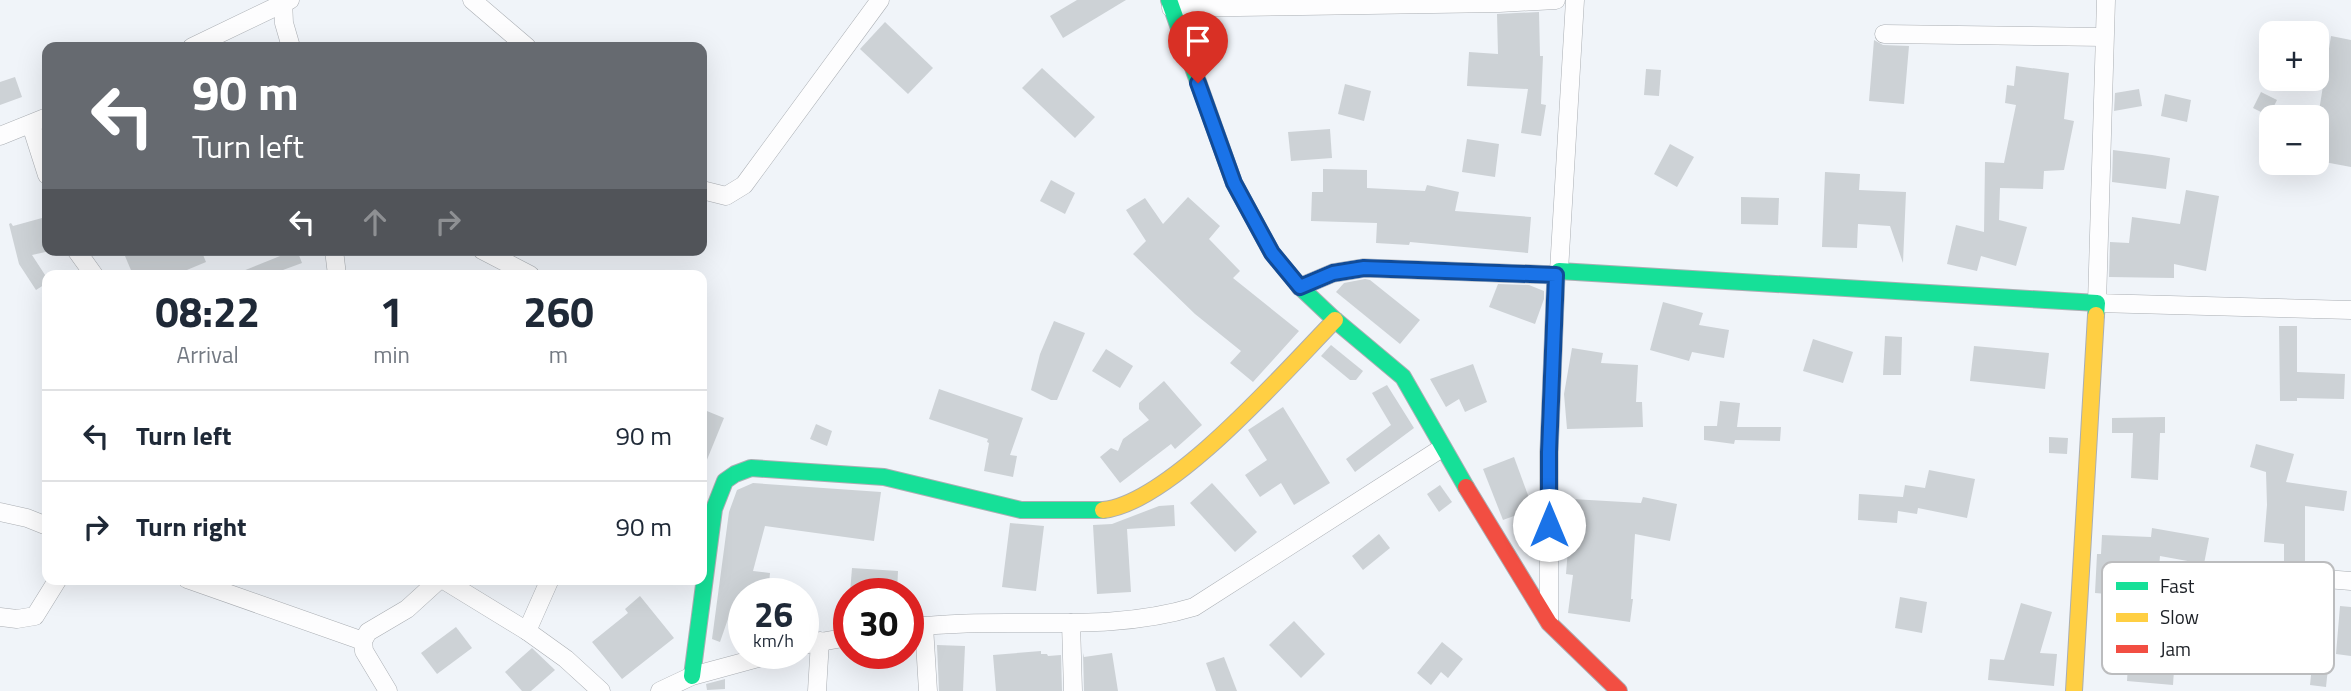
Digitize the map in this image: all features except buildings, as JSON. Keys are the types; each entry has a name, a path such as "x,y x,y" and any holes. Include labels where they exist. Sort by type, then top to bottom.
{"street":[{"path":"472,0 521,42"},
{"path":"707,191 726,196 744,185 880,0"},
{"path":"1556,0 1499,3 1170,4 1234,183 1272,253 1300,287 1403,377 1442,448 1549,623 1613,689"},
{"path":"1549,623 1549,452 1575,0"},
{"path":"2074,691 2097,303 2106,0"},
{"path":"202,42 286,1"},
{"path":"286,1 284,23 290,42"},
{"path":"1884,34 2104,37"},
{"path":"0,136 42,120"},
{"path":"31,125 42,159"},
{"path":"494,256 520,270"},
{"path":"1300,287 1333,273 1364,268 1558,273 2097,303 2351,310"},
{"path":"707,562 714,509 721,486 731,473 751,468 884,477 1021,510 1107,510 1151,493 1224,433 1335,320"},
{"path":"924,627 1071,623 1168,614 1194,607 1442,448"},
{"path":"0,512 42,524"},
{"path":"0,617 17,619 35,616 54,585"},
{"path":"204,585 363,641"},
{"path":"388,691 364,651 363,641 368,632 407,609 434,585"},
{"path":"451,585 527,631 566,659 601,691"},
{"path":"527,631 547,585"},
{"path":"692,676 704,585"},
{"path":"1071,623 1073,691"},
{"path":"660,691 692,676 728,666"},
{"path":"815,669 817,691"},
{"path":"924,669 928,691"}],"traffic: fast":[{"path":"1169,0 1234,183 1272,253 1300,287 1403,377 1466,487"},
{"path":"1559,271 2097,303 2096,315"},
{"path":"707,562 714,509 725,481 751,468 884,477 1021,510 1103,510"},
{"path":"692,676 704,585"}],"traffic: slow":[{"path":"2074,691 2096,315"},
{"path":"1103,510 1130,502 1161,484 1193,460 1258,400 1335,320"}],"traffic: jam":[{"path":"1466,487 1549,623 1619,691"}],"route":[{"path":"1198,83 1234,183 1272,253 1300,287 1333,273 1364,268 1556,275 1549,525"}]}
